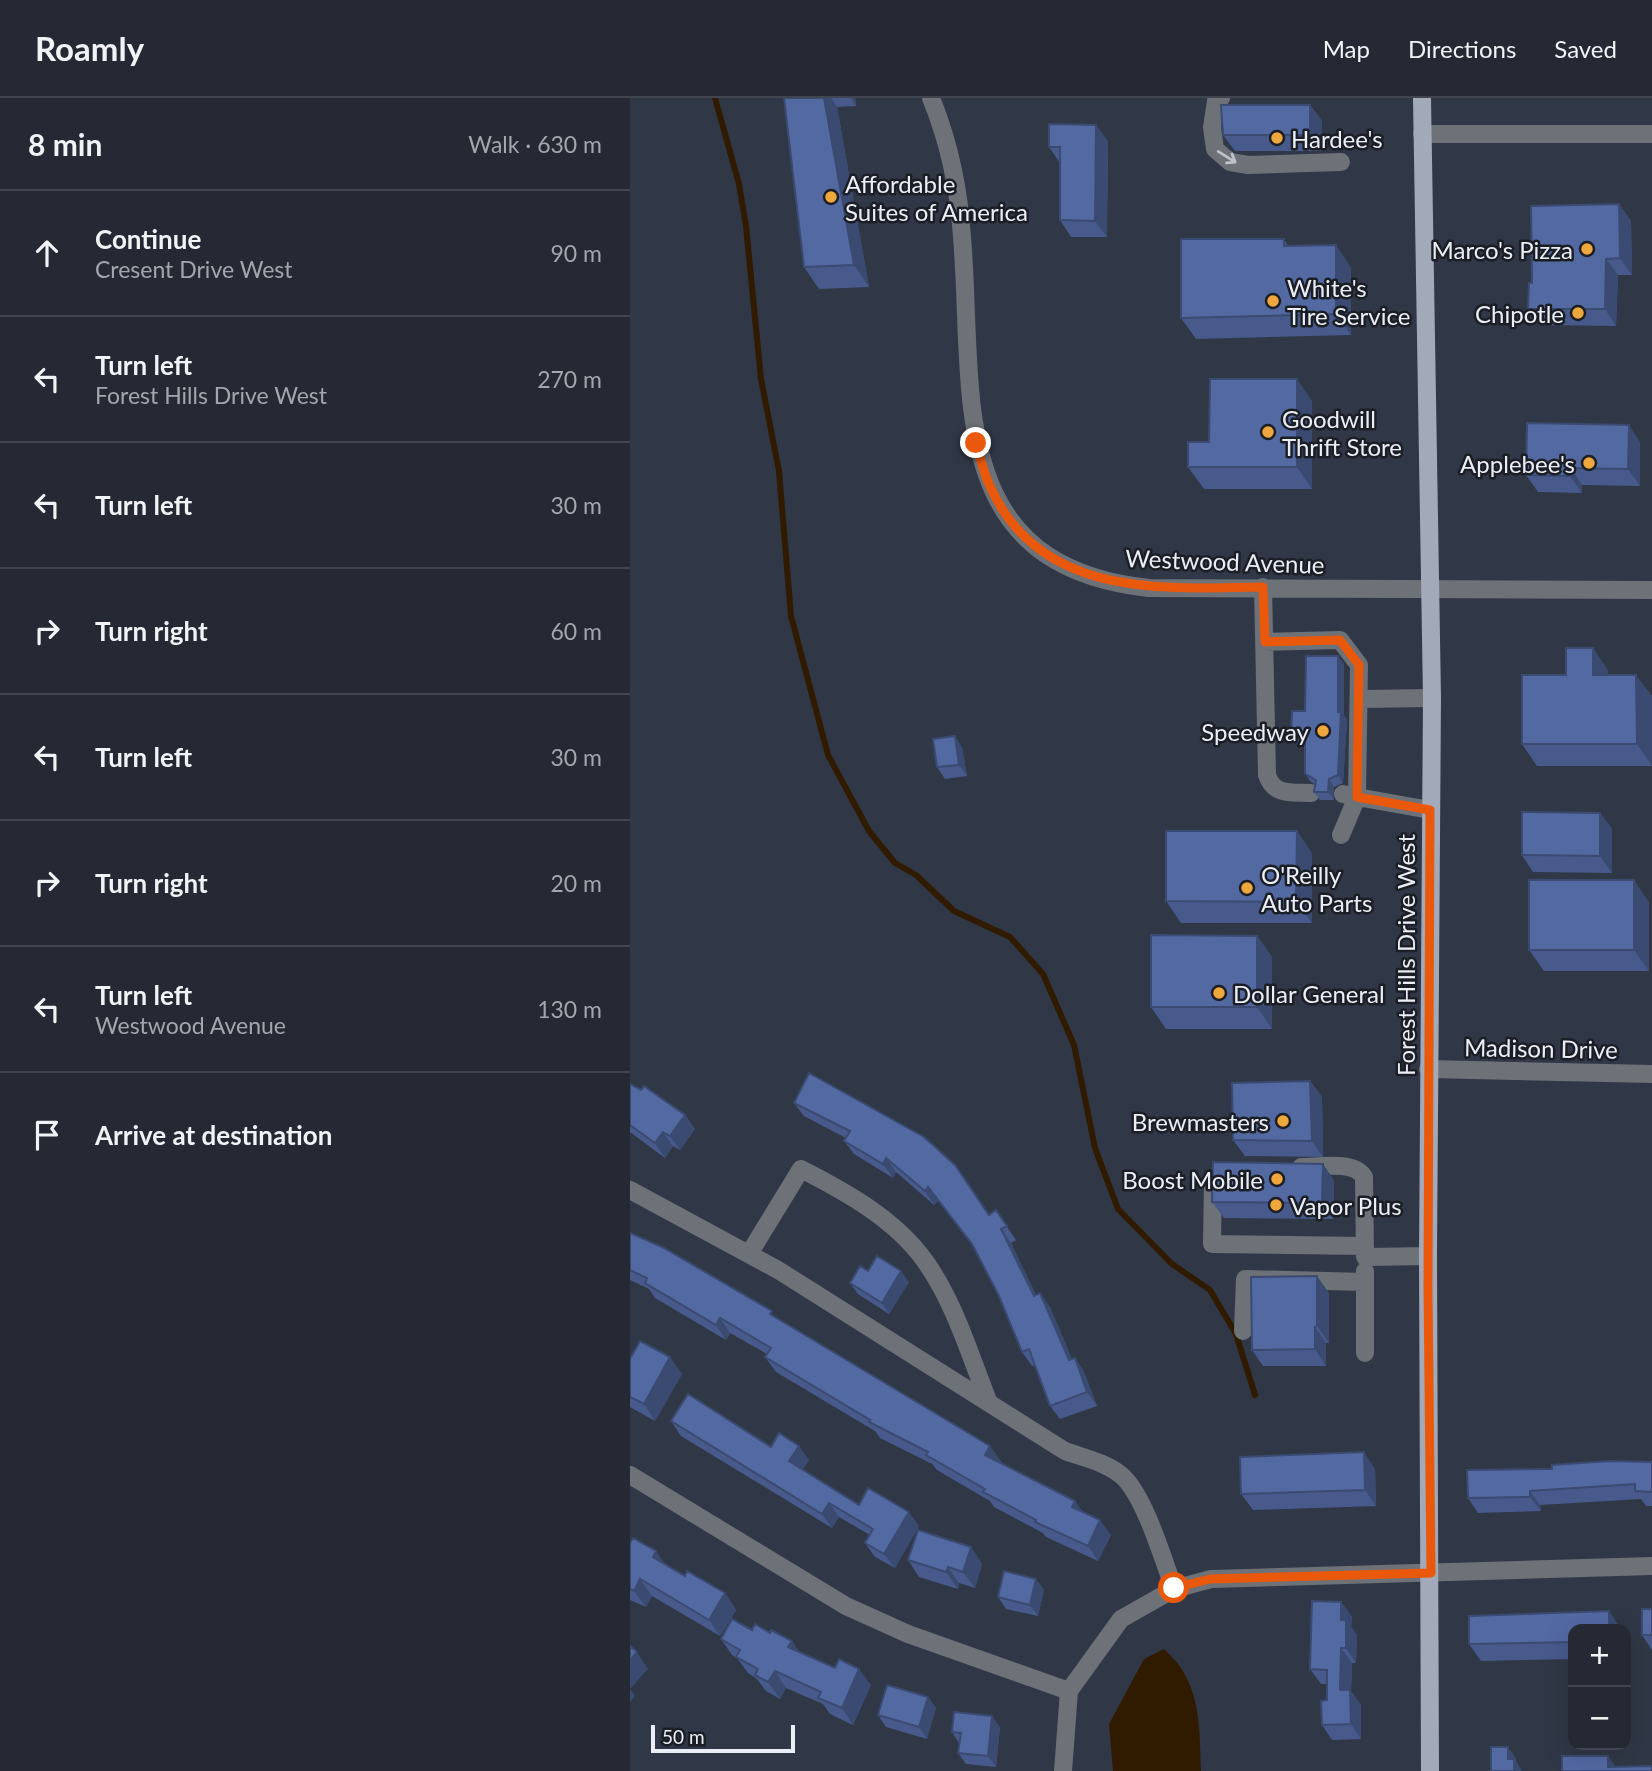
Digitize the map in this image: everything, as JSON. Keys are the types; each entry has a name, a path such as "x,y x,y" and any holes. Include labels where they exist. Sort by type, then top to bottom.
{"main road":[{"name":"Forest Hills Drive West","path":"1422,98 1432,698 1428,1256 1430,1771"}],"street":[{"name":"Westwood Avenue","path":"932,98 953,169 962,236 976,443 989,485 1007,514 1024,535 1047,554 1094,578 1149,588 1652,590"},
{"path":"1221,98 1216,101 1212,127 1215,149 1230,162 1248,165 1341,162"},
{"path":"1422,134 1652,134"},
{"path":"1263,587 1267,775 1270,785 1279,792 1311,793"},
{"path":"1265,642 1340,640 1359,665 1359,699 1350,795 1342,835"},
{"path":"1359,699 1432,698"},
{"path":"1350,795 1430,810"},
{"name":"Madison Drive","path":"1429,1069 1652,1074"},
{"path":"1226,1167 1213,1167 1212,1244 1428,1256"},
{"path":"1281,1167 1349,1167 1361,1172 1364,1177 1365,1353"},
{"path":"749,1254 800,1169 847,1194 888,1223 925,1261 950,1305 989,1403"},
{"path":"630,1190 749,1254 1065,1451 1101,1463 1122,1476 1144,1509 1174,1588"},
{"path":"1243,1331 1245,1279 1365,1282"},
{"path":"630,1475 846,1606 908,1634 1069,1691"},
{"path":"1063,1771 1069,1691 1121,1619 1174,1588 1210,1579 1652,1566"}],"shaded area":[{"path":"1164,1649 1186,1676 1192,1690 1198,1721 1201,1771 1113,1771 1109,1724 1144,1659"}],"building":[{"name":"Affordable Suites of America","path":"784,98 824,98 854,265 804,267"},
{"path":"1221,105 1310,105 1310,135 1223,135"},
{"path":"1049,124 1096,125 1095,221 1060,220 1060,147 1049,147"},
{"path":"1619,204 1620,258 1606,259 1605,309 1528,309 1529,283 1532,283 1531,206"},
{"name":"White's Tire Service","path":"1181,239 1284,239 1284,246 1336,245 1336,314 1181,318"},
{"path":"1210,379 1297,379 1297,467 1188,467 1188,442 1209,442"},
{"path":"1527,423 1629,425 1628,469 1571,468 1570,476 1526,475"},
{"path":"1566,648 1593,648 1593,675 1636,675 1637,744 1522,744 1522,675 1566,675"},
{"path":"1306,656 1338,656 1338,712 1341,712 1338,775 1329,779 1328,792 1314,792 1316,780 1305,774 1305,736 1291,736 1292,711 1305,711"},
{"path":"955,736 959,765 937,767 933,739"},
{"path":"1522,812 1600,813 1600,856 1522,855"},
{"name":"O'Reilly Auto Parts","path":"1166,831 1297,831 1296,902 1166,901"},
{"path":"1529,880 1634,880 1634,950 1529,950"},
{"path":"1151,935 1257,936 1257,1007 1151,1007"},
{"path":"809,1073 924,1137 955,1165 989,1215 996,1210 1007,1226 1001,1229 1034,1296 1040,1293 1069,1360 1075,1358 1087,1392 1050,1406 1029,1349 1022,1352 999,1296 972,1244 928,1187 925,1191 886,1158 883,1164 844,1141 850,1131 794,1103"},
{"name":"Brewmasters","path":"1310,1081 1312,1141 1233,1140 1232,1083"},
{"path":"630,1084 641,1090 644,1086 685,1115 670,1136 663,1132 655,1143 630,1125"},
{"name":"Boost Mobile","path":"1213,1162 1323,1164 1322,1203 1212,1202"},
{"path":"630,1233 664,1248 772,1311 770,1314 990,1446 985,1455 1075,1501 1072,1507 1100,1520 1088,1546 1035,1522 1036,1520 983,1492 985,1489 926,1455 928,1452 869,1422 870,1420 765,1357 771,1348 720,1318 716,1325 645,1283 647,1278 630,1270"},
{"path":"877,1256 901,1271 882,1303 850,1283 860,1266 868,1271"},
{"path":"1317,1276 1315,1349 1252,1350 1251,1277"},
{"path":"640,1341 670,1357 644,1404 630,1397 630,1359"},
{"path":"688,1394 771,1447 779,1433 799,1446 789,1461 859,1505 868,1488 909,1512 884,1554 865,1543 873,1529 829,1503 822,1514 671,1421"},
{"path":"1364,1452 1365,1490 1241,1494 1240,1457"},
{"path":"1610,1461 1652,1462 1652,1492 1635,1491 1635,1484 1530,1491 1530,1497 1468,1498 1467,1470 1552,1469 1552,1465"},
{"path":"918,1530 971,1547 963,1572 948,1567 946,1572 908,1560"},
{"path":"633,1538 656,1551 653,1557 685,1576 687,1571 725,1593 709,1620 640,1579 634,1591 630,1589 630,1543"},
{"path":"1004,1571 1036,1579 1030,1605 998,1597"},
{"path":"1312,1601 1341,1602 1341,1620 1346,1620 1346,1648 1341,1648 1340,1690 1350,1690 1351,1724 1322,1725 1321,1701 1327,1700 1327,1670 1310,1669"},
{"path":"1642,1609 1652,1609 1652,1635 1642,1635"},
{"path":"1609,1611 1609,1624 1568,1624 1568,1642 1469,1644 1469,1616"},
{"path":"732,1619 752,1630 755,1624 770,1633 771,1630 792,1641 788,1647 835,1668 839,1659 859,1669 842,1708 818,1698 821,1692 775,1671 768,1682 755,1675 758,1669 736,1657 740,1650 721,1639"},
{"path":"630,1646 637,1652 630,1660"},
{"path":"887,1685 928,1697 919,1727 878,1715"},
{"path":"954,1712 992,1716 988,1756 958,1753 961,1733 952,1732"},
{"path":"1491,1747 1508,1747 1508,1759 1514,1759 1514,1771 1491,1771"},
{"path":"1562,1756 1608,1756 1608,1767 1652,1766 1652,1771 1562,1771"}],"waterway":[{"path":"715,98 739,184 746,226 761,379 779,471 791,616 828,755 869,831 895,863 916,875 954,911 1010,937 1043,974 1074,1045 1095,1148 1118,1209 1172,1264 1210,1290 1236,1334 1255,1395"}],"place":[{"name":"Hardee's","path":"1277,138"},
{"name":"Affordable Suites of America","path":"831,197"},
{"name":"Marco's Pizza","path":"1587,249"},
{"name":"White's Tire Service","path":"1273,301"},
{"name":"Chipotle","path":"1578,313"},
{"name":"Goodwill Thrift Store","path":"1268,432"},
{"name":"Applebee's","path":"1589,463"},
{"name":"Speedway","path":"1323,731"},
{"name":"O'Reilly Auto Parts","path":"1247,888"},
{"name":"Dollar General","path":"1219,993"},
{"name":"Brewmasters","path":"1283,1121"},
{"name":"Boost Mobile","path":"1277,1179"},
{"name":"Vapor Plus","path":"1276,1205"}],"route":[{"path":"976,443 989,485 1007,514 1024,535 1047,554 1073,569 1122,585 1149,588 1263,587 1265,642 1340,640 1351,650 1359,665 1357,797 1430,810 1428,1287 1431,1573 1210,1579 1174,1588"}]}
